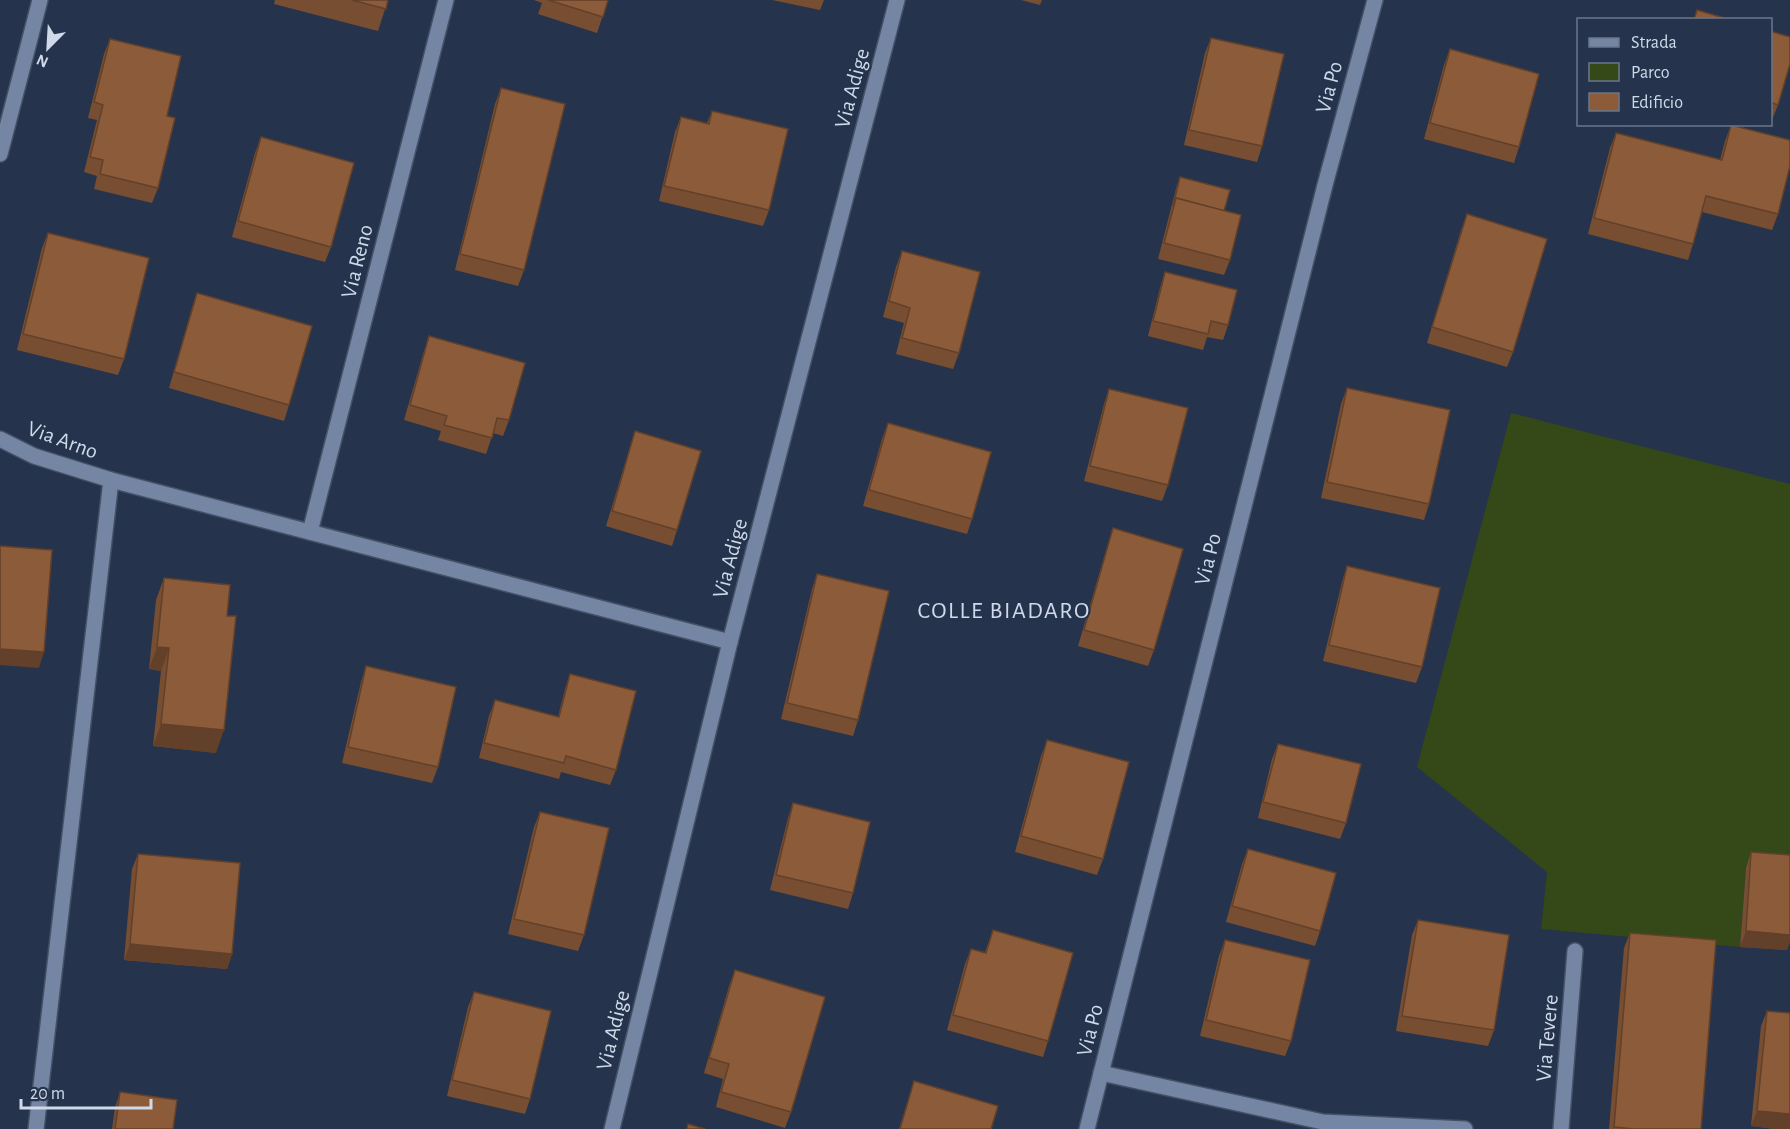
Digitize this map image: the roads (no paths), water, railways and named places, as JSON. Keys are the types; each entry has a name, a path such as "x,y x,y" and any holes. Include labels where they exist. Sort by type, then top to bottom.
{"street":[{"path":"0,154 40,0"},
{"name":"Via Reno","path":"310,532 446,0"},
{"name":"Via Adige","path":"612,1129 730,642 897,0"},
{"name":"Via Po","path":"1087,1129 1325,185 1375,0"},
{"name":"Via Arno","path":"0,439 34,456 111,480 730,642"},
{"path":"36,1129 111,480"},
{"name":"Via Tevere","path":"1561,1129 1575,951"},
{"path":"1101,1073 1323,1122 1465,1129"}],"district":[{"name":"COLLE BIADARO","path":"1004,610"}]}
